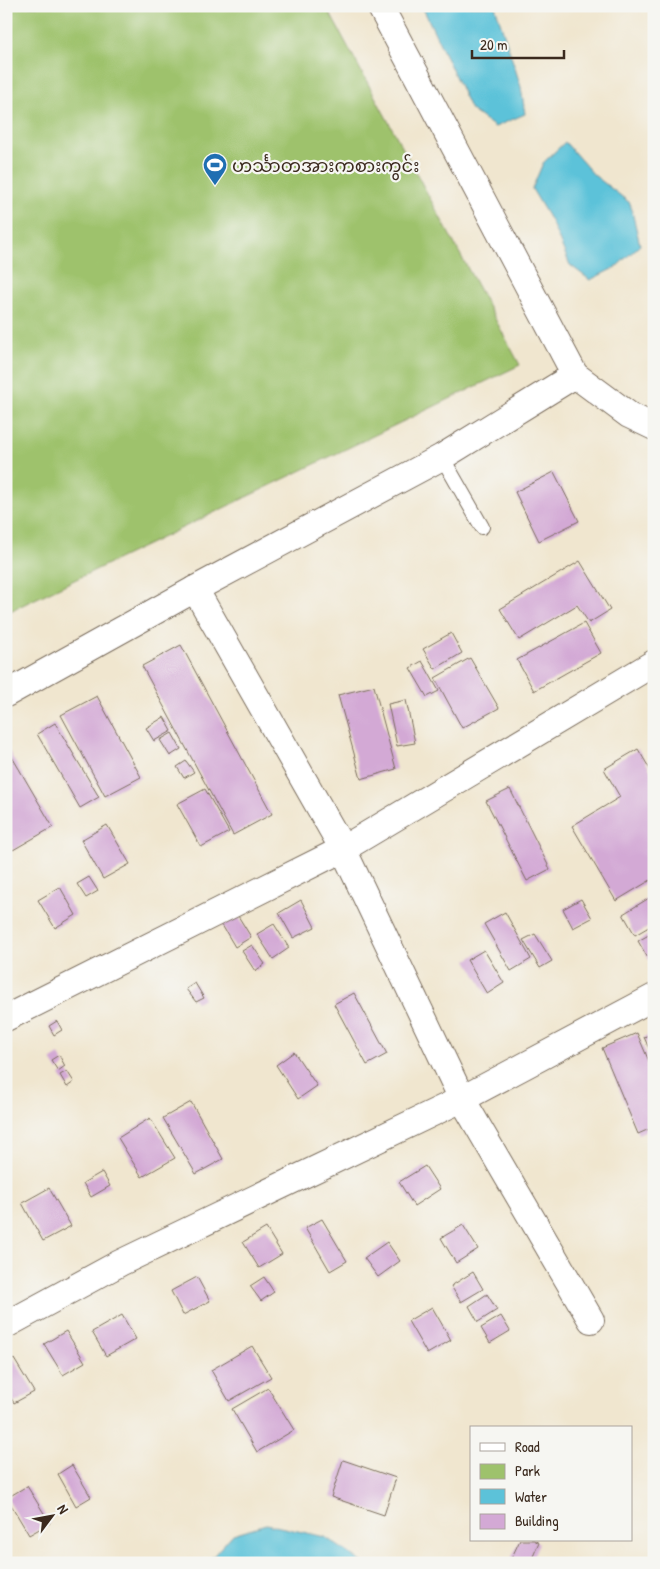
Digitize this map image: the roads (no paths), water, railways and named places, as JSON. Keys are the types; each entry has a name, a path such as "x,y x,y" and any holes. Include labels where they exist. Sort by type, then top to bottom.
{"street":[{"path":"380,6 575,375 629,415 654,427"},
{"path":"6,694 195,589 442,457 575,375"},
{"path":"195,589 343,850 462,1099 591,1320"},
{"path":"6,1018 343,850 654,663"},
{"path":"6,1326 120,1263 462,1099 654,997"}],"lane":[{"path":"442,457 482,528"}],"water":[{"path":"422,6 495,6 521,87 525,114 495,127 471,110"},
{"path":"565,142 594,175 630,203 640,245 616,267 590,280 570,265 551,221 532,189 543,163"},
{"path":"266,1524 325,1537 363,1563 207,1563 233,1534"}],"place":[{"name":"ဟင်္သာတအားကစားကွင်း","path":"215,186"}]}
